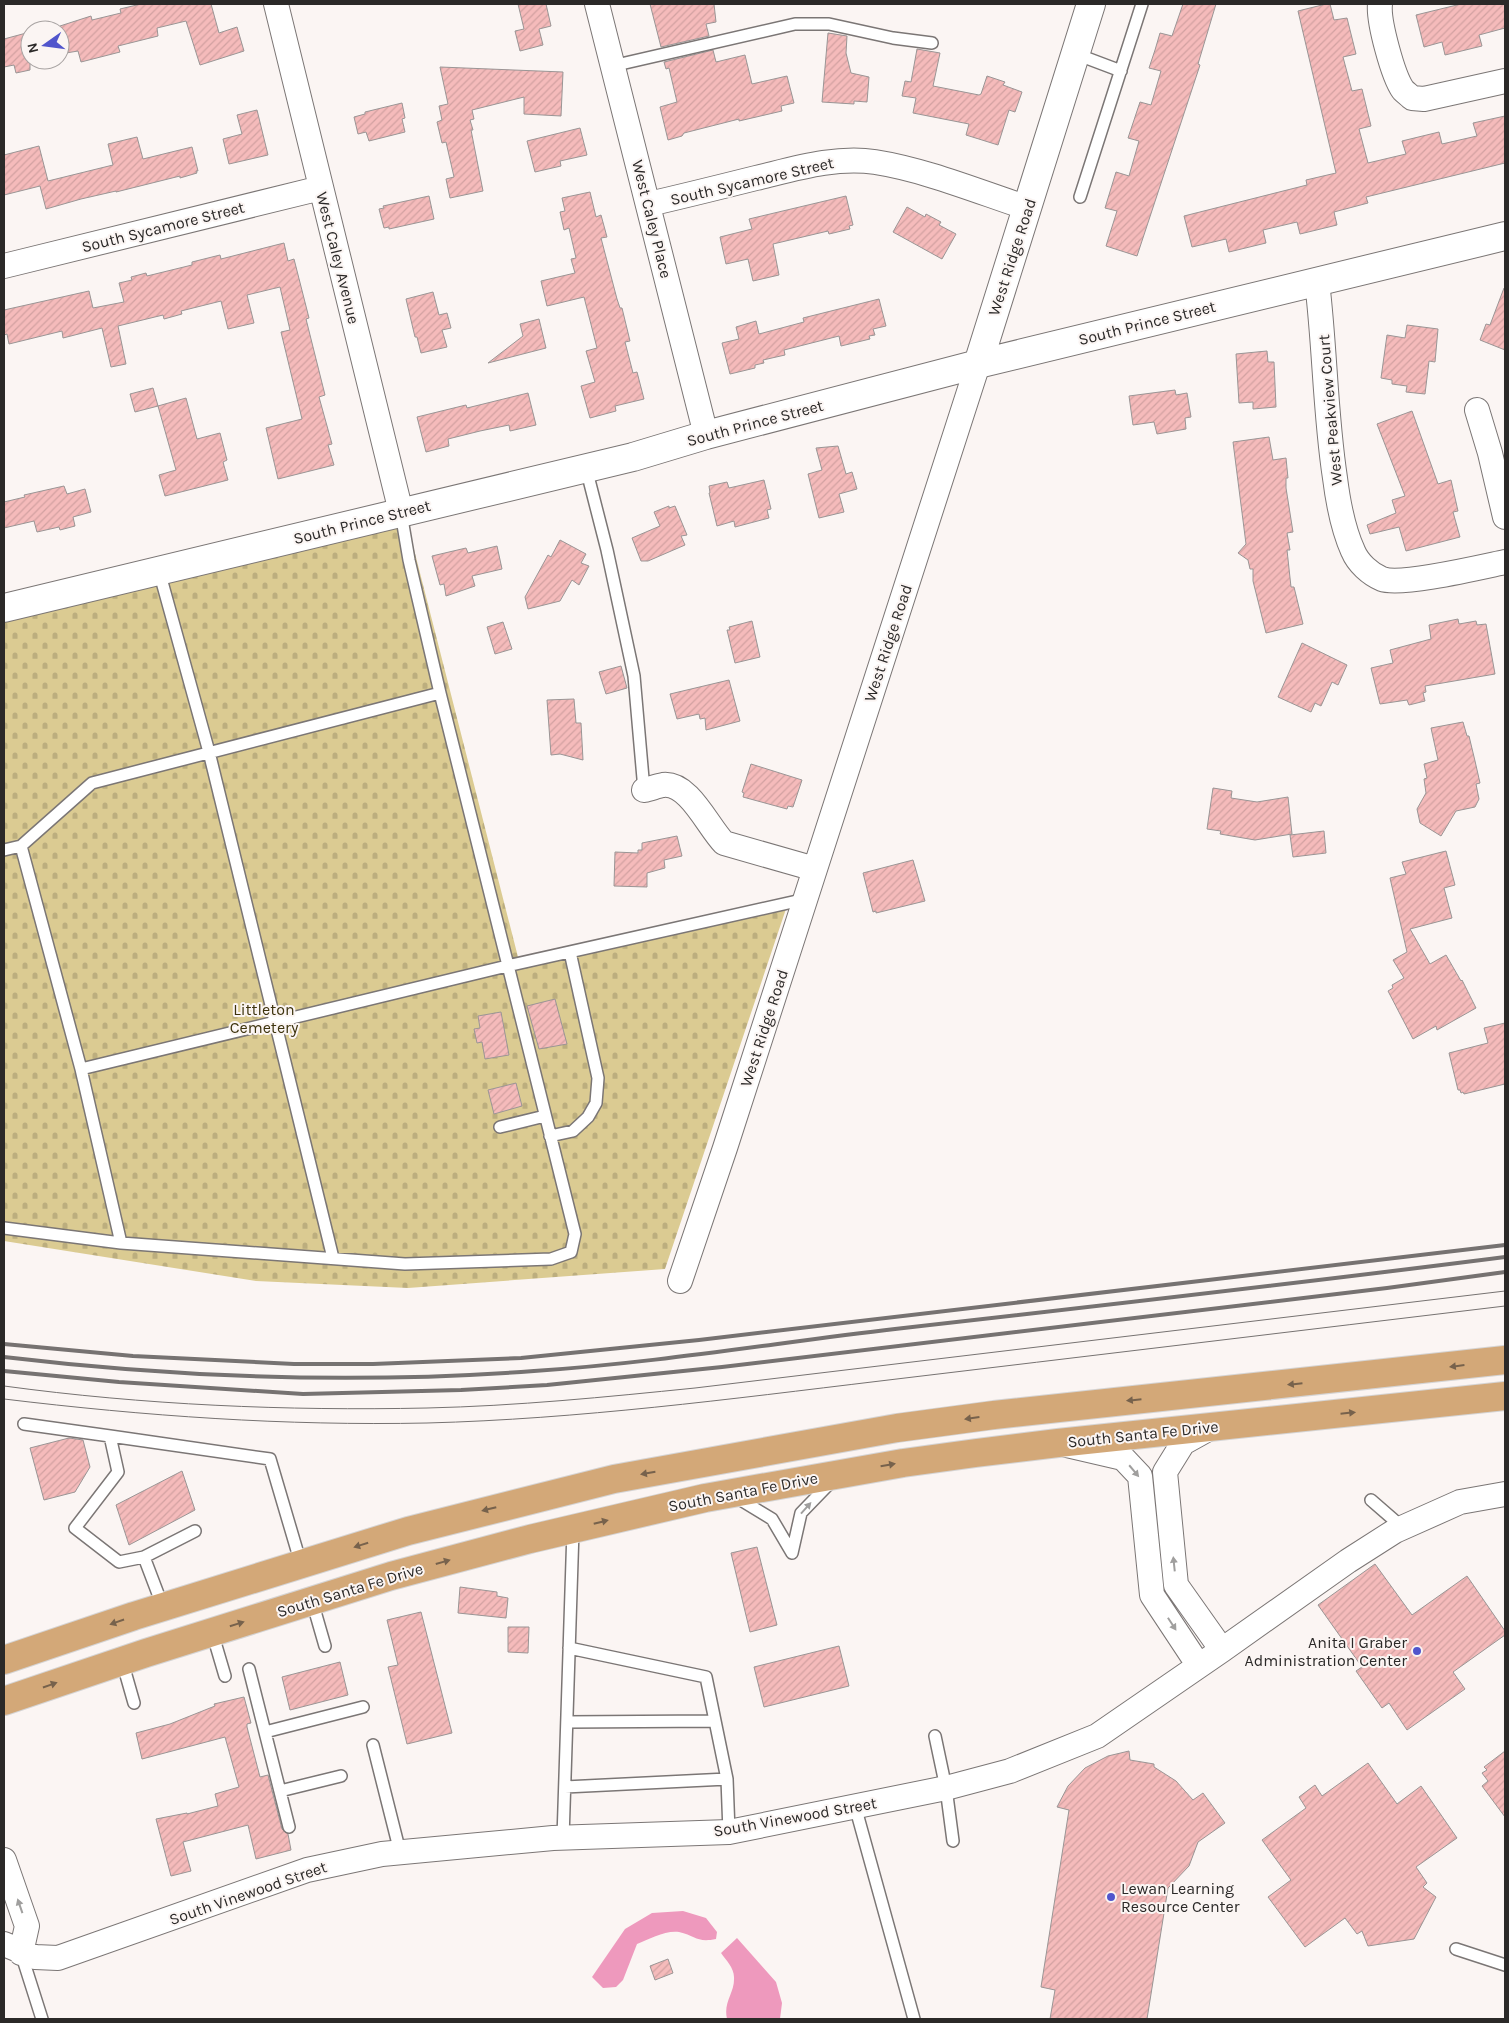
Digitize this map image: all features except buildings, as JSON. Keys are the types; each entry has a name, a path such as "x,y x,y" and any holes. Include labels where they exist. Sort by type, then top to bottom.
{"highway":[{"path":"4,1660 163,1607 301,1564 457,1518 614,1479 897,1428 994,1415 1505,1360"},
{"name":"South Santa Fe Drive","path":"4,1701 212,1632 467,1555 731,1493 903,1463 1058,1443 1505,1396"}],"street":[{"name":"West Caley Avenue","path":"276,4 401,512"},
{"name":"West Caley Place","path":"597,4 706,435"},
{"name":"West Ridge Road","path":"680,1280 806,899 1028,208 1091,4"},
{"path":"1380,4 1382,27 1395,74 1403,90 1412,98 1424,99 1505,81"},
{"name":"South Sycamore Street","path":"649,204 783,172 847,161 875,162 912,170 1028,208"},
{"name":"South Sycamore Street","path":"4,266 321,188"},
{"name":"South Prince Street","path":"4,608 633,457 706,435 978,364 1505,236"},
{"name":"West Peakview Court","path":"1317,282 1322,320 1330,446 1337,494 1353,552 1360,563 1369,571 1384,579 1401,581 1505,562"},
{"path":"1477,410 1490,453 1505,517"},
{"path":"644,790 663,785 681,790 706,818 714,833 724,842 815,869"},
{"path":"1212,1427 1183,1443 1165,1472 1176,1585 1222,1650"},
{"path":"1058,1443 1123,1458 1140,1476 1152,1595 1199,1666"},
{"name":"South Vinewood Street","path":"12,1949 36,1957 58,1958 307,1870 382,1854 563,1838 729,1832 946,1788 1010,1770 1097,1736 1348,1561 1402,1527 1460,1502 1505,1494"},
{"path":"4,1860 27,1926 12,1949"}],"lane":[{"path":"1080,197 1142,4"},
{"path":"612,66 795,24 829,24 893,38 932,43"},
{"path":"1076,54 1120,71"},
{"path":"586,468 607,550 634,676 644,790"},
{"path":"4,1228 121,1243 405,1264 551,1259 572,1252 575,1234 440,693 409,560 401,512"},
{"path":"159,571 209,752 333,1258"},
{"path":"4,850 21,846 92,783 440,693"},
{"path":"21,846 81,1069 121,1243"},
{"path":"81,1069 507,966 806,899"},
{"path":"550,1136 573,1131 588,1117 596,1103 598,1078 570,952"},
{"path":"500,1127 545,1116"},
{"path":"24,1424 270,1459 301,1564"},
{"path":"110,1436 118,1472 75,1528 119,1562 144,1557 194,1531"},
{"path":"731,1493 772,1519 792,1553 801,1513 840,1474"},
{"path":"1371,1500 1402,1527"},
{"path":"563,1838 573,1529"},
{"path":"144,1557 163,1607"},
{"path":"312,1601 325,1646"},
{"path":"212,1632 225,1676"},
{"path":"569,1648 706,1677 727,1778 729,1832"},
{"path":"122,1661 134,1703"},
{"path":"249,1669 289,1827"},
{"path":"265,1732 363,1707"},
{"path":"567,1722 715,1721"},
{"path":"935,1736 946,1788 953,1841"},
{"path":"373,1745 400,1852"},
{"path":"280,1791 341,1776"},
{"path":"565,1787 727,1778"},
{"path":"855,1806 914,2019"},
{"path":"12,1949 42,2019"},
{"path":"1456,1949 1505,1965"}],"green space":[{"name":"Littleton Cemetery","path":"407,522 518,957 790,897 665,1269 408,1288 256,1281 4,1241 4,621"}],"shaded area":[{"path":"683,1911 706,1918 717,1932 716,1939 700,1940 679,1932 652,1937 637,1944 623,1980 616,1987 603,1988 592,1977 625,1929 652,1913"},
{"path":"737,1938 776,1982 782,2003 780,2019 727,2019 726,2013 733,1988 734,1974 721,1953"}],"tram line":[{"path":"4,1386 109,1398 268,1407 374,1409 527,1403 695,1388 1505,1291"},
{"path":"4,1399 162,1415 268,1421 374,1424 484,1421 598,1413 711,1401 1505,1306"}],"railway":[{"path":"4,1344 133,1356 294,1364 373,1364 521,1358 699,1340 1505,1245"},
{"path":"4,1357 136,1370 269,1377 401,1377 534,1371 670,1358 895,1329 1505,1257"},
{"path":"4,1371 119,1382 303,1394 461,1390 547,1385 722,1367 1387,1288 1505,1272"}],"place":[{"name":"Anita I Graber Administration Center","path":"1417,1651"},
{"name":"Lewan Learning Resource Center","path":"1111,1897"}]}
